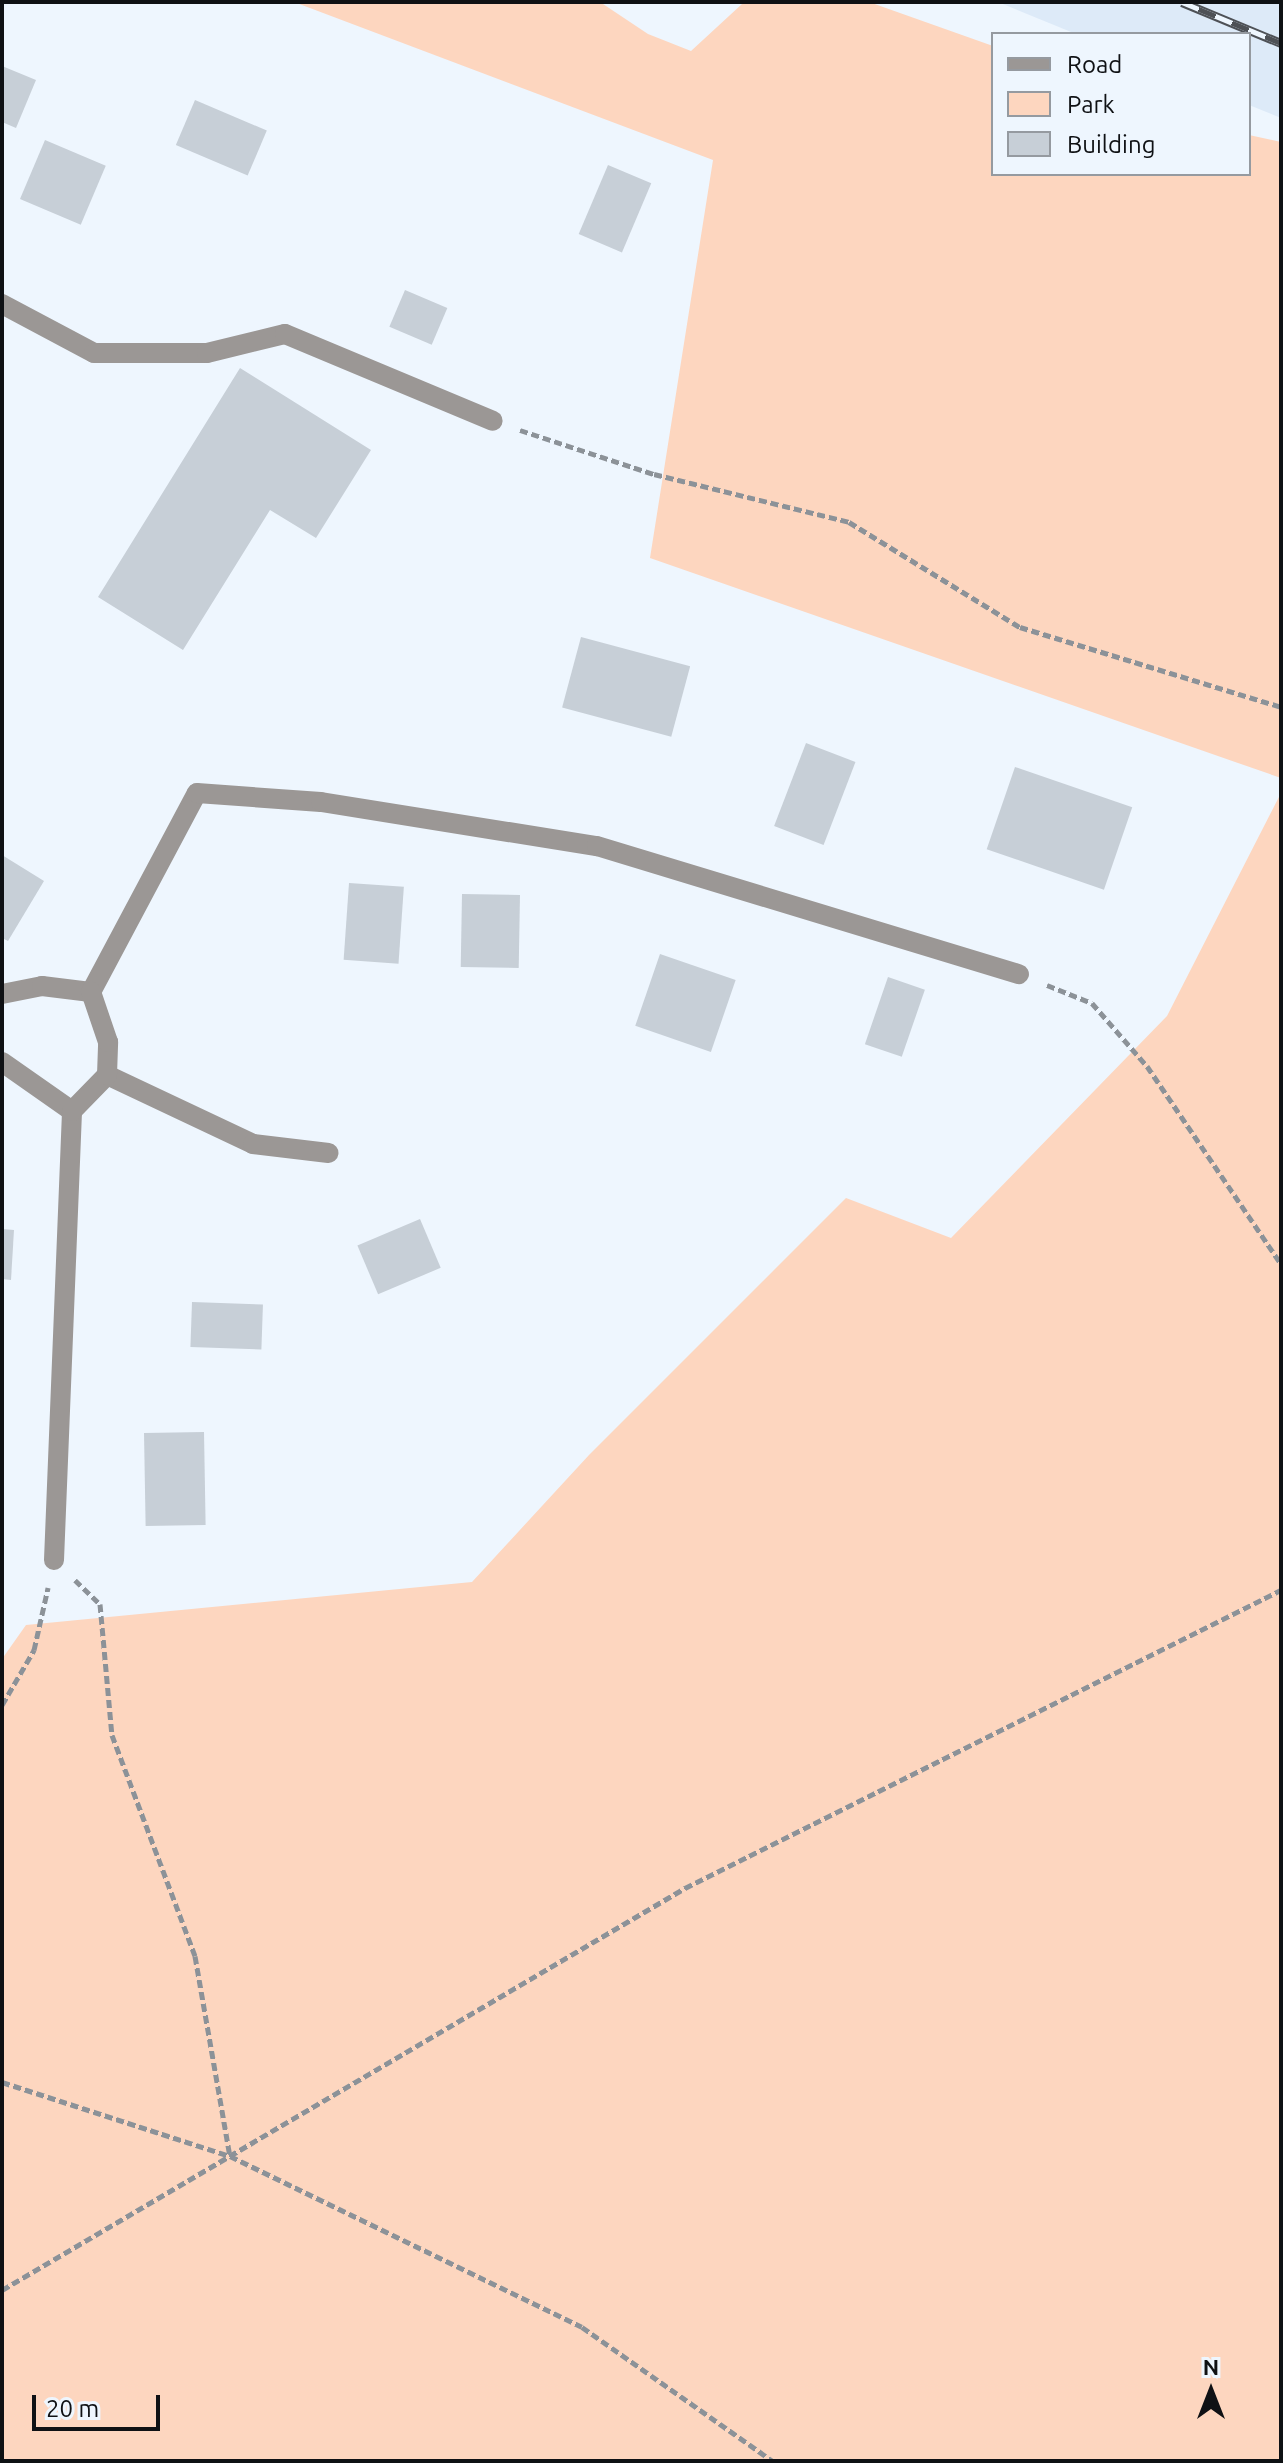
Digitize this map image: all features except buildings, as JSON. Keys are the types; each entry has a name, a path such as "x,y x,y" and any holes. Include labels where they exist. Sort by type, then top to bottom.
{"lane":[{"path":"2,304 94,353 207,353 285,334 493,421"},
{"path":"54,1560 72,1111 107,1075 108,1042 91,992 197,793 321,802 597,846 1019,974"},
{"path":"2,994 42,986 91,992"},
{"path":"2,1062 72,1111"},
{"path":"107,1075 253,1144 328,1153"}],"path":[{"path":"493,421 654,474 849,522 1020,627 1281,707"},
{"path":"1019,974 1092,1003 1147,1066 1281,1264"},
{"path":"2,1705 34,1650 54,1560"},
{"path":"54,1560 100,1604 112,1735 195,1956 230,2156"},
{"path":"2,2290 685,1888 1281,1590"},
{"path":"2,2082 230,2156 582,2327 773,2461"}],"shaded area":[{"path":"998,2 1281,2 1281,118 1251,106 1251,32 1071,32"}],"green space":[{"path":"294,2 600,2 648,34 691,51 742,4 749,2 869,2 991,45 991,176 1251,176 1251,135 1281,142 1281,778 650,558 713,160"},
{"path":"1281,793 1281,2461 2,2461 2,1659 26,1625 472,1582 589,1455 846,1198 951,1238 1167,1016"}],"railway":[{"path":"1182,2 1281,43"}]}
